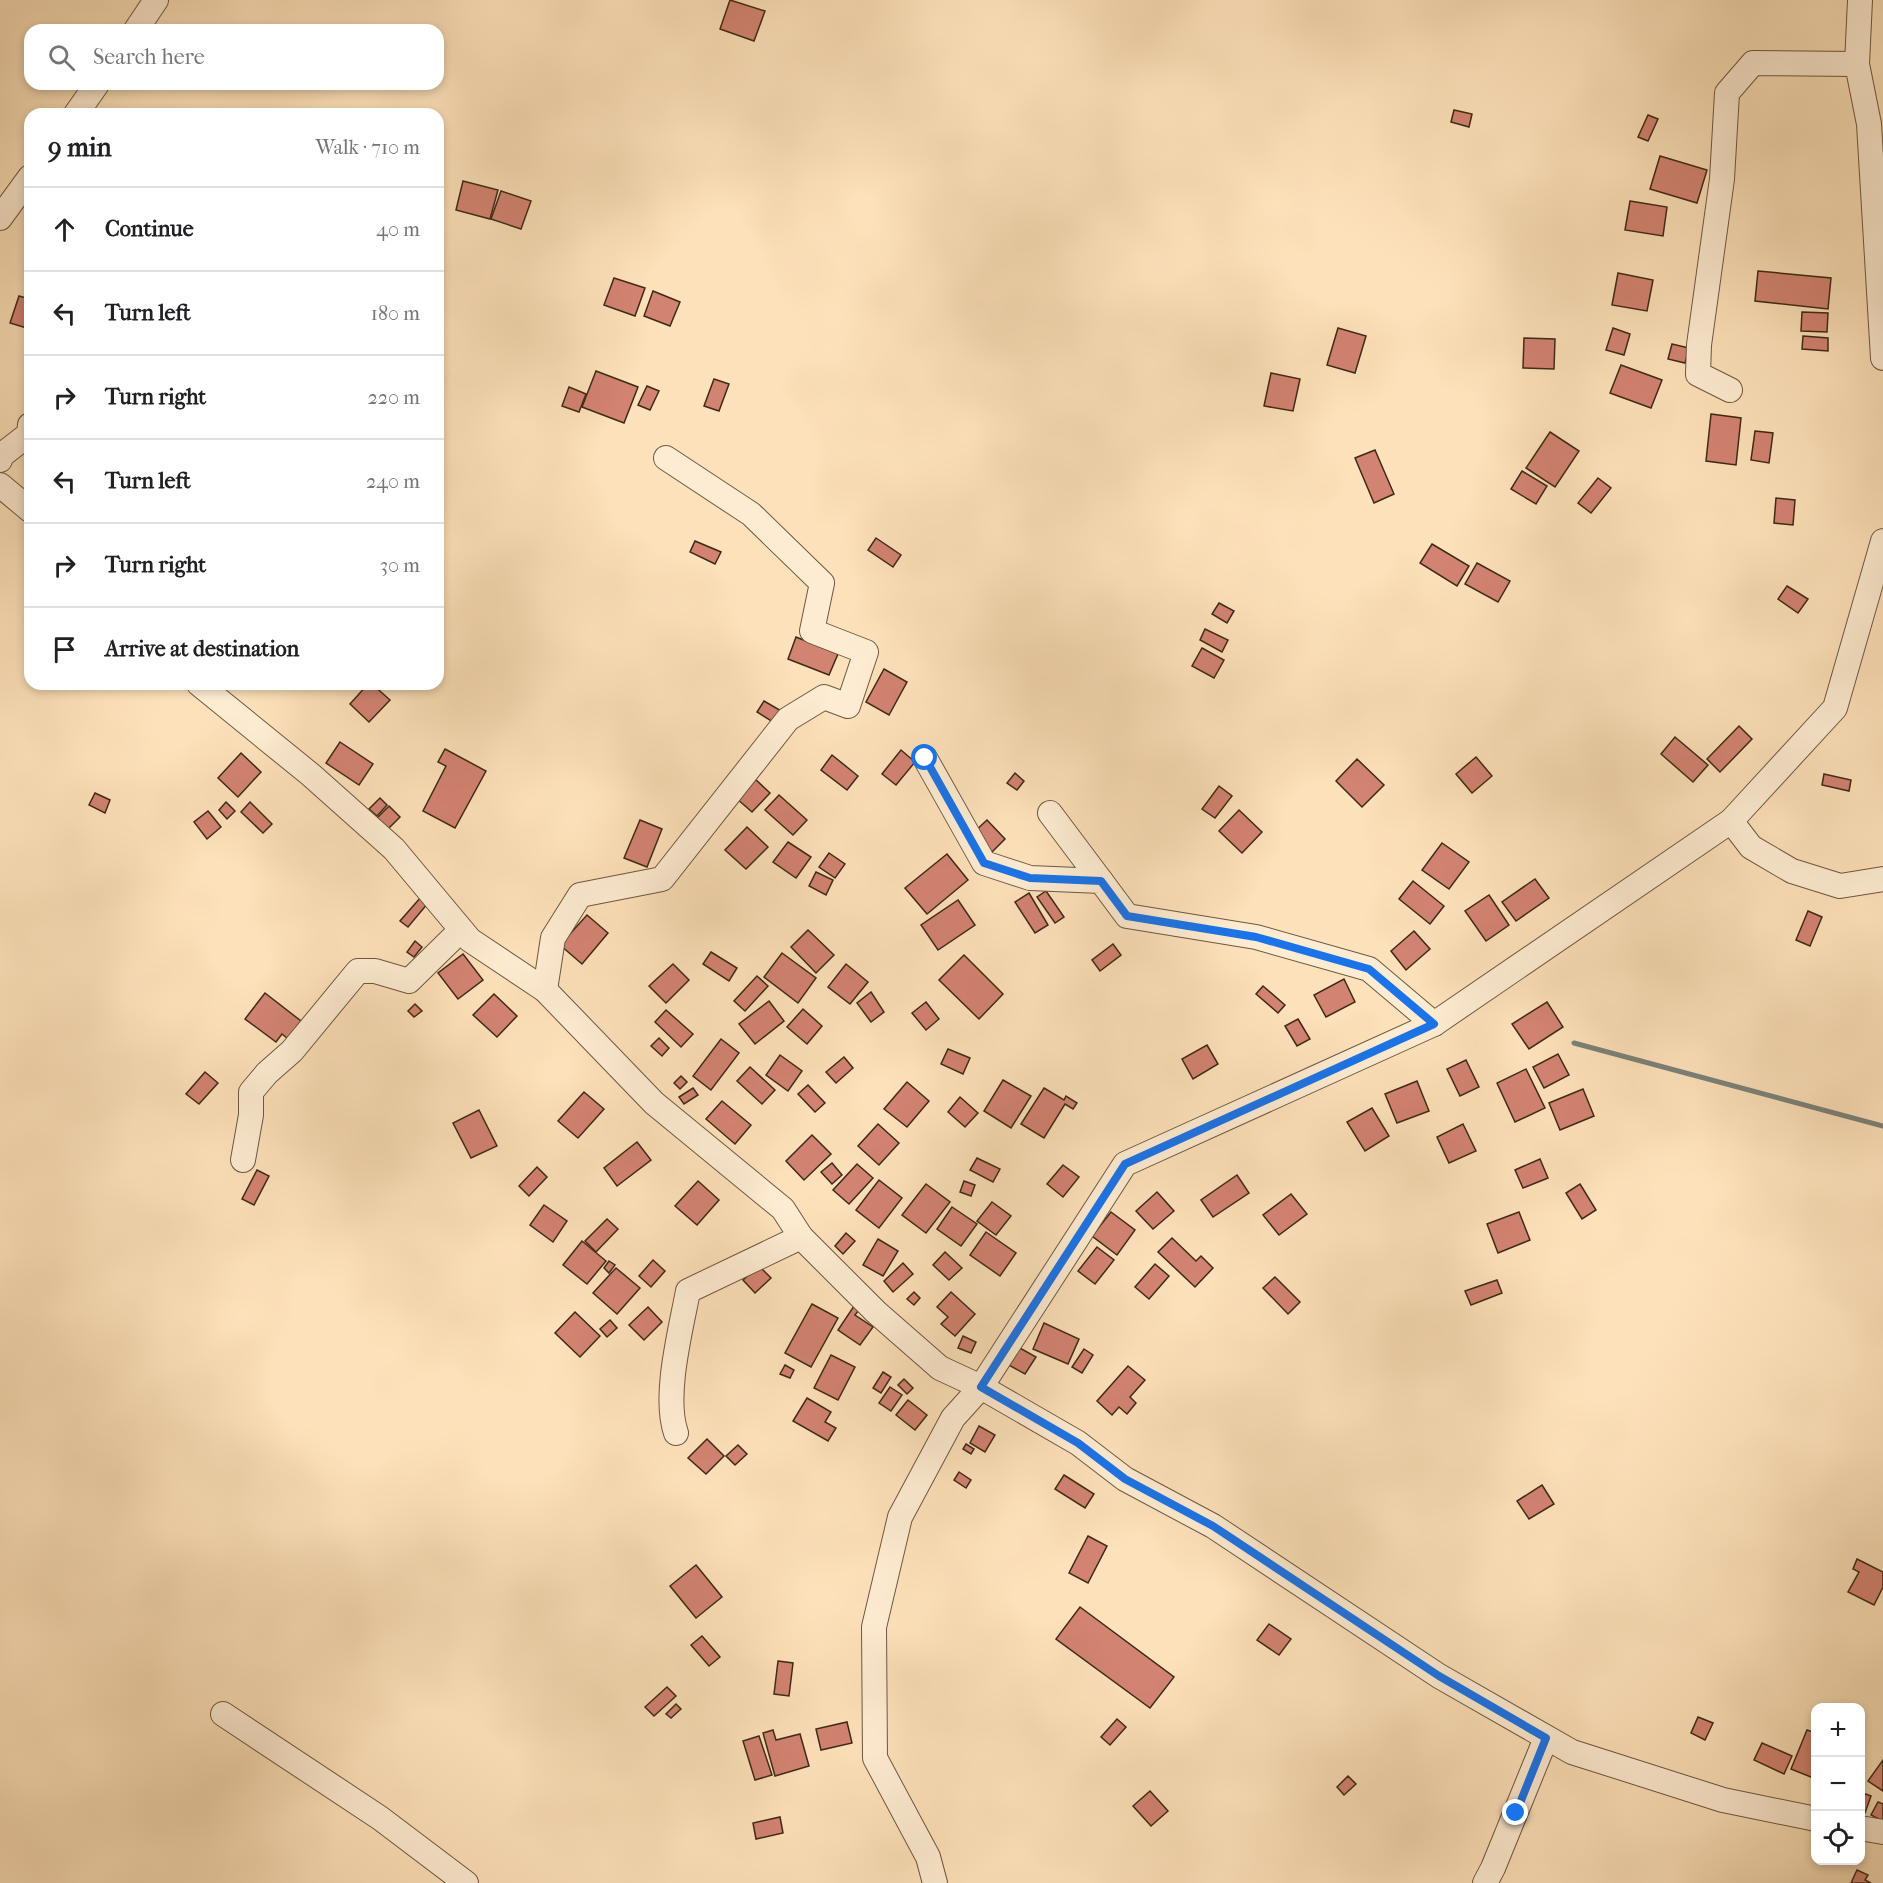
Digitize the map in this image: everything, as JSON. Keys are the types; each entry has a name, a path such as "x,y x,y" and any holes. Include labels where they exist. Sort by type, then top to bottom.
{"street":[{"path":"140,24 156,0"},
{"path":"1860,0 1857,64 1869,124 1883,358"},
{"path":"1730,390 1698,374 1699,345 1722,179 1727,93 1753,63 1857,64"},
{"path":"80,108 93,90"},
{"path":"0,218 24,185"},
{"path":"0,460 2,455 24,438"},
{"path":"545,990 553,938 580,895 662,879 788,719 824,697 848,706 866,652 812,631 822,583 751,514 666,458"},
{"path":"0,485 24,505"},
{"path":"935,1883 928,1857 875,1758 874,1627 900,1517 953,1418 981,1387 1125,1164 1434,1024 1731,821 1835,708 1883,541"},
{"path":"205,690 311,775 394,849 470,940 545,990 654,1103 783,1209 801,1237 876,1312 940,1368 981,1387 1078,1443 1125,1479 1213,1526 1439,1676 1572,1752 1723,1800 1811,1818"},
{"path":"925,758 984,863 1030,878 1101,881"},
{"path":"1050,813 1127,916 1256,937 1369,969 1434,1024"},
{"path":"1731,821 1751,847 1792,871 1840,886 1883,879"},
{"path":"243,1161 251,1115 251,1092 267,1073 292,1051 358,971 375,971 409,981 461,930"},
{"path":"676,1432 672,1421 675,1360 688,1291 801,1237"},
{"path":"223,1713 381,1818 466,1883"},
{"path":"1485,1883 1546,1738"},
{"path":"1865,1829 1883,1832"}],"building":[{"path":"730,0 765,11 754,41 720,29"},
{"path":"1454,110 1472,114 1469,127 1451,122"},
{"path":"1648,115 1658,119 1648,141 1638,137"},
{"path":"1660,156 1707,170 1697,203 1650,189"},
{"path":"463,181 498,190 490,219 456,210"},
{"path":"501,191 531,201 521,229 491,219"},
{"path":"1630,201 1667,207 1663,236 1625,230"},
{"path":"1758,271 1831,278 1828,309 1755,301"},
{"path":"1618,273 1653,280 1647,311 1612,305"},
{"path":"614,278 645,288 635,316 604,305"},
{"path":"653,291 680,302 670,326 644,316"},
{"path":"19,296 24,297 24,327 10,323"},
{"path":"1802,312 1828,313 1827,332 1801,331"},
{"path":"1338,328 1366,336 1355,373 1327,365"},
{"path":"1613,328 1630,334 1624,355 1606,350"},
{"path":"1803,336 1828,338 1828,351 1802,349"},
{"path":"1524,338 1555,339 1554,369 1523,368"},
{"path":"1672,344 1689,348 1685,363 1668,359"},
{"path":"1621,365 1662,380 1651,408 1610,393"},
{"path":"596,371 638,387 624,423 582,407"},
{"path":"1271,373 1300,379 1293,411 1264,406"},
{"path":"714,379 729,384 719,411 704,406"},
{"path":"647,386 659,391 650,410 638,405"},
{"path":"569,387 586,394 579,412 562,406"},
{"path":"1711,414 1741,418 1736,465 1706,461"},
{"path":"1755,431 1773,433 1769,463 1751,460"},
{"path":"1550,432 1579,451 1555,487 1526,468"},
{"path":"1375,450 1394,494 1374,503 1355,458"},
{"path":"1522,471 1547,486 1536,504 1511,489"},
{"path":"1598,478 1611,488 1591,513 1578,503"},
{"path":"1776,498 1795,500 1793,525 1774,523"},
{"path":"876,538 901,555 893,567 868,550"},
{"path":"695,541 721,552 715,564 690,552"},
{"path":"1432,544 1469,566 1457,586 1420,563"},
{"path":"1477,563 1510,581 1498,602 1465,584"},
{"path":"1787,586 1808,599 1798,613 1778,599"},
{"path":"1219,603 1234,611 1227,623 1212,614"},
{"path":"1205,629 1228,640 1222,652 1200,640"},
{"path":"796,637 838,654 829,675 788,659"},
{"path":"1202,648 1224,660 1214,678 1192,666"},
{"path":"884,669 907,682 889,715 866,702"},
{"path":"363,690 379,690 390,700 369,722 350,704"},
{"path":"764,701 783,712 776,724 757,712"},
{"path":"1739,726 1752,739 1720,772 1707,759"},
{"path":"1675,737 1708,765 1693,782 1661,754"},
{"path":"340,742 373,764 359,785 326,763"},
{"path":"445,749 486,771 455,828 423,811 446,766 438,762"},
{"path":"901,750 915,762 896,785 882,774"},
{"path":"241,753 261,772 238,797 218,778"},
{"path":"832,755 858,776 847,790 821,770"},
{"path":"1476,757 1492,776 1472,793 1456,774"},
{"path":"1357,759 1384,785 1362,807 1336,781"},
{"path":"1015,773 1024,781 1017,790 1007,783"},
{"path":"1824,774 1851,780 1849,791 1822,785"},
{"path":"754,778 770,793 752,812 736,798"},
{"path":"1219,786 1232,796 1215,818 1202,809"},
{"path":"95,793 110,800 105,813 89,805"},
{"path":"779,795 807,820 793,835 765,810"},
{"path":"380,798 387,805 377,816 369,809"},
{"path":"226,802 235,811 227,819 219,810"},
{"path":"250,802 272,824 263,833 241,812"},
{"path":"389,806 400,817 386,831 375,820"},
{"path":"1239,810 1262,832 1242,853 1219,831"},
{"path":"208,811 221,827 207,839 194,822"},
{"path":"640,820 662,829 647,867 624,858"},
{"path":"987,820 1005,839 991,853 972,834"},
{"path":"747,827 768,847 746,869 725,850"},
{"path":"788,842 811,857 796,878 773,862"},
{"path":"1442,843 1469,862 1449,889 1422,870"},
{"path":"829,853 845,864 835,878 819,867"},
{"path":"947,854 968,880 927,914 905,888"},
{"path":"816,872 833,880 826,895 809,886"},
{"path":"1535,879 1549,898 1516,921 1502,902"},
{"path":"1413,881 1444,906 1430,924 1399,899"},
{"path":"1046,891 1064,917 1055,923 1037,897"},
{"path":"1029,893 1048,925 1035,933 1015,902"},
{"path":"1489,895 1509,925 1486,941 1465,911"},
{"path":"421,897 428,903 408,927 400,921"},
{"path":"958,900 975,925 938,950 921,925"},
{"path":"1808,911 1822,917 1810,946 1796,940"},
{"path":"587,915 608,933 582,964 560,945"},
{"path":"808,930 834,955 816,973 791,947"},
{"path":"1414,931 1430,949 1406,970 1391,951"},
{"path":"415,941 422,947 414,957 407,952"},
{"path":"1113,944 1121,955 1100,971 1092,960"},
{"path":"711,952 737,968 729,981 703,964"},
{"path":"782,953 816,978 798,1003 764,977"},
{"path":"463,954 483,980 458,999 438,973"},
{"path":"964,955 1003,994 979,1019 939,980"},
{"path":"673,964 689,980 666,1003 649,986"},
{"path":"846,964 868,982 850,1004 828,987"},
{"path":"757,976 768,986 745,1011 734,1001"},
{"path":"1344,979 1355,1002 1326,1017 1314,995"},
{"path":"1263,986 1285,1005 1278,1013 1256,994"},
{"path":"871,992 884,1012 871,1022 857,1003"},
{"path":"265,993 301,1021 288,1039 282,1034 276,1042 245,1019"},
{"path":"494,994 517,1016 497,1037 473,1015"},
{"path":"769,1001 784,1021 755,1044 739,1024"},
{"path":"926,1002 939,1019 926,1030 912,1013"},
{"path":"1547,1002 1563,1027 1529,1049 1512,1024"},
{"path":"415,1004 422,1011 414,1017 408,1011"},
{"path":"803,1009 822,1026 807,1044 787,1027"},
{"path":"666,1010 693,1034 681,1047 655,1022"},
{"path":"1298,1019 1310,1039 1297,1046 1285,1026"},
{"path":"659,1038 669,1048 662,1056 651,1046"},
{"path":"721,1039 739,1053 711,1090 693,1076"},
{"path":"1207,1045 1218,1064 1193,1079 1182,1059"},
{"path":"948,1049 970,1058 963,1074 941,1064"},
{"path":"1558,1054 1569,1075 1544,1088 1533,1067"},
{"path":"780,1055 802,1071 788,1091 766,1075"},
{"path":"844,1057 853,1068 836,1083 826,1072"},
{"path":"1466,1060 1479,1087 1460,1096 1447,1069"},
{"path":"750,1067 775,1090 762,1104 737,1081"},
{"path":"1526,1069 1545,1108 1515,1122 1497,1083"},
{"path":"205,1072 218,1083 199,1104 186,1094"},
{"path":"681,1076 687,1082 680,1089 674,1083"},
{"path":"1003,1080 1031,1096 1011,1128 984,1111"},
{"path":"1417,1081 1429,1111 1397,1123 1385,1094"},
{"path":"907,1082 929,1101 907,1127 884,1109"},
{"path":"808,1085 825,1103 815,1112 798,1094"},
{"path":"693,1088 698,1095 684,1104 679,1097"},
{"path":"1044,1088 1064,1100 1066,1096 1077,1103 1073,1109 1065,1104 1044,1138 1021,1124"},
{"path":"1583,1089 1594,1116 1560,1130 1549,1103"},
{"path":"584,1092 604,1109 578,1138 558,1121"},
{"path":"960,1097 978,1113 965,1127 948,1112"},
{"path":"722,1101 751,1125 735,1144 706,1119"},
{"path":"1372,1108 1389,1136 1365,1151 1347,1122"},
{"path":"479,1110 497,1146 471,1158 453,1123"},
{"path":"878,1124 899,1143 879,1165 858,1146"},
{"path":"1463,1124 1476,1151 1449,1163 1437,1137"},
{"path":"812,1135 831,1154 804,1180 786,1161"},
{"path":"637,1142 651,1160 617,1186 604,1168"},
{"path":"977,1158 1000,1169 993,1182 970,1170"},
{"path":"1540,1159 1548,1178 1523,1188 1515,1170"},
{"path":"832,1163 842,1175 832,1184 821,1172"},
{"path":"857,1164 873,1178 849,1204 833,1190"},
{"path":"1063,1165 1079,1177 1063,1197 1047,1184"},
{"path":"537,1167 547,1177 529,1196 519,1186"},
{"path":"257,1170 269,1176 254,1205 242,1199"},
{"path":"1237,1175 1249,1193 1213,1217 1201,1200"},
{"path":"879,1180 902,1198 879,1228 856,1210"},
{"path":"698,1181 719,1200 697,1225 675,1206"},
{"path":"964,1181 975,1185 971,1196 960,1192"},
{"path":"926,1184 950,1202 926,1233 902,1215"},
{"path":"1580,1184 1596,1210 1582,1219 1566,1193"},
{"path":"1157,1192 1174,1211 1153,1229 1136,1211"},
{"path":"1291,1194 1307,1214 1279,1235 1263,1215"},
{"path":"992,1202 1011,1216 996,1235 977,1221"},
{"path":"544,1205 567,1221 553,1242 530,1225"},
{"path":"952,1207 977,1224 961,1246 937,1229"},
{"path":"1111,1212 1135,1230 1117,1255 1092,1236"},
{"path":"1519,1212 1530,1240 1498,1253 1487,1224"},
{"path":"607,1219 618,1229 596,1252 585,1241"},
{"path":"986,1232 1016,1253 1000,1276 970,1255"},
{"path":"846,1233 855,1241 843,1254 835,1246"},
{"path":"1172,1238 1196,1261 1201,1256 1213,1268 1195,1287 1158,1252"},
{"path":"878,1239 898,1251 883,1276 863,1265"},
{"path":"582,1241 606,1261 587,1284 563,1265"},
{"path":"1097,1247 1114,1260 1095,1284 1078,1271"},
{"path":"945,1252 962,1268 949,1280 933,1265"},
{"path":"653,1260 665,1271 651,1287 639,1276"},
{"path":"609,1261 615,1265 609,1273 604,1268"},
{"path":"903,1263 913,1274 893,1292 884,1281"},
{"path":"1155,1264 1169,1276 1149,1299 1135,1287"},
{"path":"759,1266 771,1278 755,1293 743,1280"},
{"path":"616,1268 640,1288 617,1314 593,1293"},
{"path":"1275,1277 1300,1302 1288,1314 1263,1288"},
{"path":"1497,1280 1502,1293 1471,1305 1465,1291"},
{"path":"914,1292 920,1298 914,1305 907,1299"},
{"path":"951,1292 975,1314 955,1336 941,1324 948,1317 937,1307"},
{"path":"856,1303 861,1307 855,1315 873,1327 860,1345 838,1330"},
{"path":"812,1304 838,1318 811,1367 785,1353"},
{"path":"648,1307 662,1322 644,1340 629,1325"},
{"path":"575,1312 600,1336 580,1357 555,1333"},
{"path":"610,1320 617,1328 607,1337 600,1329"},
{"path":"1044,1323 1079,1339 1068,1364 1033,1349"},
{"path":"963,1336 976,1342 971,1353 958,1348"},
{"path":"1018,1347 1036,1357 1025,1374 1007,1364"},
{"path":"1084,1349 1093,1355 1082,1373 1072,1367"},
{"path":"831,1355 855,1367 838,1400 814,1388"},
{"path":"785,1365 794,1370 790,1378 780,1374"},
{"path":"1128,1366 1145,1380 1130,1397 1136,1403 1127,1414 1119,1407 1112,1415 1097,1401"},
{"path":"883,1372 891,1377 881,1393 873,1388"},
{"path":"904,1379 913,1388 907,1394 898,1385"},
{"path":"890,1387 902,1395 891,1411 879,1403"},
{"path":"807,1398 831,1412 825,1422 836,1428 828,1441 793,1421"},
{"path":"908,1400 927,1415 915,1430 896,1415"},
{"path":"979,1426 995,1435 985,1452 970,1443"},
{"path":"707,1439 724,1456 706,1474 688,1458"},
{"path":"966,1444 974,1449 971,1454 963,1449"},
{"path":"738,1445 747,1454 735,1465 726,1456"},
{"path":"959,1472 971,1480 966,1488 954,1480"},
{"path":"1064,1475 1094,1494 1085,1508 1055,1489"},
{"path":"1542,1485 1554,1504 1529,1519 1517,1501"},
{"path":"1088,1536 1107,1546 1088,1583 1069,1573"},
{"path":"1857,1559 1883,1572 1883,1587 1874,1605 1848,1592 1859,1572 1853,1569"},
{"path":"696,1565 722,1597 696,1618 670,1586"},
{"path":"1080,1607 1174,1677 1150,1708 1056,1639"},
{"path":"1269,1624 1291,1639 1279,1655 1257,1640"},
{"path":"702,1636 720,1657 709,1666 691,1645"},
{"path":"778,1661 793,1663 789,1696 774,1694"},
{"path":"667,1687 676,1696 654,1716 645,1707"},
{"path":"676,1704 681,1709 671,1718 666,1714"},
{"path":"1698,1717 1713,1723 1705,1740 1691,1733"},
{"path":"1117,1719 1126,1727 1110,1745 1101,1737"},
{"path":"847,1722 852,1743 821,1750 816,1729"},
{"path":"773,1730 776,1740 800,1734 809,1766 775,1776 763,1733"},
{"path":"1807,1730 1811,1731 1811,1777 1791,1769"},
{"path":"759,1736 772,1775 755,1780 743,1741"},
{"path":"1762,1743 1792,1756 1784,1774 1754,1760"},
{"path":"1883,1760 1883,1791 1868,1781"},
{"path":"1348,1776 1356,1784 1344,1795 1337,1787"},
{"path":"1150,1791 1168,1811 1151,1826 1133,1806"},
{"path":"1865,1794 1871,1796 1865,1813"},
{"path":"1878,1802 1883,1804 1883,1821 1871,1815"},
{"path":"780,1817 783,1833 756,1839 753,1823"},
{"path":"1857,1870 1868,1875 1865,1880 1871,1883 1851,1883"}],"waterway":[{"path":"1574,1043 1883,1126"}],"route":[{"path":"925,758 984,863 1030,878 1101,881 1127,916 1256,937 1369,969 1434,1024 1125,1164 981,1387 1078,1443 1125,1479 1213,1526 1439,1676 1546,1738 1516,1813"}]}
